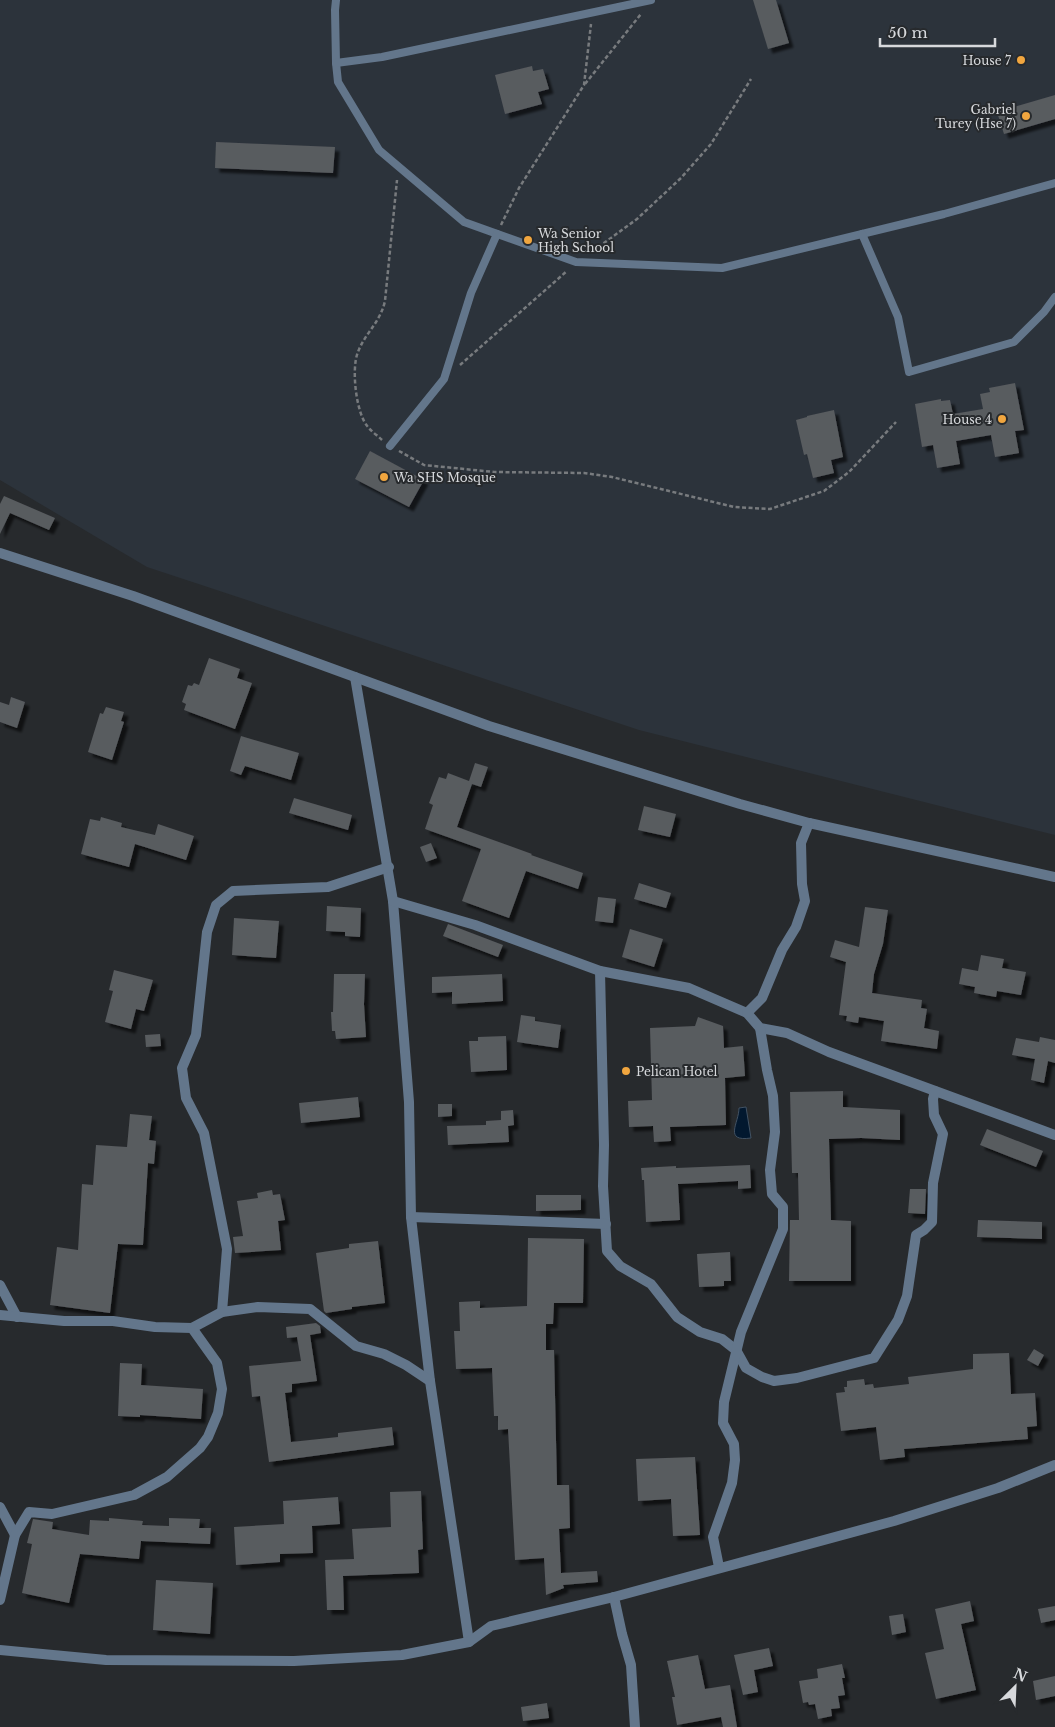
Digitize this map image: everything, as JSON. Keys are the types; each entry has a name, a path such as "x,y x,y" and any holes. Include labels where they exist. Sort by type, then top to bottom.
{"street":[{"path":"0,553 133,596 490,726 740,804 809,823 1055,877"},
{"path":"355,677 389,867 393,900 409,1102 411,1218 430,1381 469,1642"},
{"path":"747,1013 762,998 782,950 796,927 805,901 802,884 801,843 809,823"},
{"path":"222,1312 227,1249 204,1133 186,1098 182,1068 196,1035 207,932 216,905 233,890 328,887 389,867"},
{"path":"393,900 475,925 600,971 689,988 747,1013 760,1028 773,1096 776,1132 770,1170 772,1194 782,1207 783,1229 741,1332 724,1402 723,1423 734,1444 735,1460 732,1484 713,1537 719,1567"},
{"path":"600,971 604,1145 603,1186 607,1251 620,1266 651,1284 677,1317 700,1332 722,1339 736,1350 746,1368 774,1381 797,1378 874,1358 898,1320 907,1296 916,1235 932,1222 933,1183 943,1134 934,1114 933,1099 936,1091"},
{"path":"760,1028 787,1033 829,1052 1055,1135"},
{"path":"411,1218 606,1224"},
{"path":"0,1285 17,1317"},
{"path":"0,1315 64,1321 114,1321 155,1327 192,1328 222,1312 258,1307 310,1309 356,1346 384,1354 406,1365 430,1381"},
{"path":"0,1600 16,1535 29,1512 52,1514 134,1495 167,1477 200,1448 208,1437 218,1413 222,1389 217,1363 192,1328"},
{"path":"0,1650 106,1660 294,1661 402,1654 469,1642 490,1626 614,1597 894,1521 998,1488 1055,1466"},
{"path":"0,1507 16,1535"},
{"path":"614,1597 631,1665 635,1727"}],"lane":[{"path":"336,0 334,10 338,82 379,150 464,222 576,262 722,268 944,214 1055,183"},
{"path":"336,63 382,57 652,0"},
{"path":"390,446 444,379 471,292 497,234"},
{"path":"862,234 898,317 909,372 1014,342 1044,312 1055,297"}],"path":[{"path":"497,234 519,188 584,85 646,8"},
{"path":"584,85 592,12"},
{"path":"444,379 576,262 637,219 681,178 710,144 751,79"},
{"path":"398,166 385,301 382,314 358,352 354,369 359,408 366,426 390,446 424,465 494,472 584,473 612,477 734,507 770,509 824,491 849,472 896,422"}],"shaded area":[{"name":"Wa Senior High School","path":"0,0 1055,0 1055,835 639,730 147,567 0,480"}],"water":[{"path":"746,1107 751,1138 737,1137 734,1130 739,1108"}],"building":[{"path":"753,0 776,0 789,43 768,49"},
{"path":"532,66 533,71 543,69 549,89 538,92 542,104 505,114 495,75"},
{"name":"Gabriel Turey (Hse 7)","path":"1055,95 1055,119 1004,134 997,112"},
{"path":"216,142 335,147 333,173 215,168"},
{"path":"1015,383 1024,430 1015,431 1019,453 995,457 991,435 956,441 960,464 937,468 933,445 922,447 915,404 941,399 941,401 950,400 953,414 983,409 980,394 990,392 989,388"},
{"path":"834,410 843,457 831,460 834,473 813,478 807,454 804,455 796,420"},
{"path":"370,451 424,480 409,507 355,479"},
{"path":"4,496 55,518 49,530 10,513 0,534 0,504"},
{"path":"209,658 240,669 237,678 252,683 235,729 184,710 186,704 182,702 188,685 192,686 194,683 199,685"},
{"path":"11,697 25,702 17,728 0,722 0,702 9,705"},
{"path":"106,707 124,712 121,721 124,722 112,760 88,752 100,713 103,714"},
{"path":"241,736 299,753 291,780 245,766 241,775 230,771"},
{"path":"475,763 488,767 481,787 472,784 457,827 583,873 578,889 526,871 509,918 462,901 481,849 425,829 433,805 429,803 439,777 446,779 448,773 469,781"},
{"path":"294,798 352,815 348,830 289,813"},
{"path":"644,806 676,814 670,837 638,830"},
{"path":"101,817 122,823 121,827 155,835 158,824 194,836 186,860 135,844 129,867 81,854 90,819 100,821"},
{"path":"431,843 437,858 426,862 420,847"},
{"path":"639,883 671,893 666,908 634,899"},
{"path":"598,897 616,899 613,923 595,921"},
{"path":"327,906 361,908 360,937 345,936 345,932 326,931"},
{"path":"865,907 888,910 883,944 874,974 872,993 922,1000 921,1008 927,1009 924,1028 939,1031 937,1049 881,1041 884,1021 859,1017 858,1023 846,1021 847,1016 839,1015 846,962 830,957 835,940 859,947"},
{"path":"234,918 279,921 276,958 232,955"},
{"path":"448,924 503,945 498,957 443,936"},
{"path":"630,929 663,939 654,967 622,957"},
{"path":"981,955 1004,959 1002,968 1026,972 1021,995 997,991 996,997 974,993 975,987 959,984 962,968 978,971"},
{"path":"114,970 153,980 144,1011 136,1009 131,1029 105,1022 113,991 109,990"},
{"path":"334,974 365,974 366,1037 336,1039 335,1031 332,1031 331,1012 333,1012"},
{"path":"502,974 503,1001 452,1004 452,992 432,993 432,977"},
{"path":"521,1015 535,1017 535,1021 561,1025 558,1048 517,1042"},
{"path":"698,1017 723,1026 724,1048 743,1046 745,1076 725,1078 726,1125 670,1127 671,1141 654,1142 653,1126 629,1127 628,1101 652,1100 650,1028 695,1026"},
{"path":"160,1034 161,1046 146,1047 145,1035"},
{"path":"506,1036 507,1070 471,1072 469,1041 478,1041 478,1037"},
{"path":"1040,1037 1055,1040 1055,1063 1048,1061 1044,1083 1031,1080 1035,1059 1012,1055 1016,1038 1039,1042"},
{"path":"843,1091 843,1107 900,1110 900,1140 829,1139 831,1220 851,1221 851,1281 789,1281 790,1220 799,1220 798,1173 792,1173 790,1092"},
{"path":"358,1097 360,1117 301,1123 299,1103"},
{"path":"438,1104 452,1104 452,1116 438,1117"},
{"path":"513,1110 514,1125 508,1126 509,1142 448,1145 447,1126 486,1125 486,1121 501,1120 501,1111"},
{"path":"130,1114 152,1116 149,1140 156,1141 154,1164 148,1163 143,1245 118,1244 110,1313 50,1305 57,1247 78,1250 82,1184 93,1185 96,1145 127,1147"},
{"path":"987,1129 1043,1151 1036,1167 980,1145"},
{"path":"750,1165 751,1188 738,1189 738,1181 678,1184 680,1220 646,1222 644,1180 642,1180 641,1168"},
{"path":"910,1189 926,1189 925,1214 908,1213"},
{"path":"272,1190 273,1195 280,1194 285,1220 278,1221 281,1250 235,1253 233,1237 243,1236 237,1201 258,1198 257,1193"},
{"path":"536,1195 581,1195 581,1210 536,1211"},
{"path":"978,1220 1042,1222 1042,1239 977,1237"},
{"path":"528,1238 584,1239 583,1303 554,1303 553,1324 546,1324 546,1350 554,1350 557,1485 569,1485 570,1528 559,1529 561,1573 597,1571 598,1582 563,1585 564,1588 546,1595 544,1558 515,1560 508,1429 498,1430 498,1416 494,1416 492,1368 456,1369 454,1331 460,1331 459,1302 480,1301 480,1308 527,1306"},
{"path":"378,1241 385,1303 352,1307 352,1309 326,1313 324,1311 316,1253 349,1248 349,1244"},
{"path":"730,1252 731,1281 724,1281 724,1286 699,1287 697,1254"},
{"path":"316,1323 320,1326 321,1333 310,1335 317,1381 292,1384 292,1392 285,1393 291,1442 338,1437 338,1433 392,1427 394,1445 269,1462 260,1396 252,1397 249,1366 301,1361 297,1337 287,1338 286,1327"},
{"path":"1034,1349 1044,1355 1038,1366 1027,1360"},
{"path":"1009,1353 1011,1394 1035,1393 1037,1426 1027,1427 1028,1439 904,1449 905,1457 880,1460 876,1427 841,1431 836,1393 845,1392 844,1387 847,1387 847,1381 864,1379 865,1385 873,1384 874,1388 909,1384 908,1377 973,1369 973,1354"},
{"path":"120,1363 142,1364 141,1385 203,1389 201,1419 140,1415 140,1417 118,1416"},
{"path":"695,1457 700,1535 673,1536 671,1499 638,1501 636,1459"},
{"path":"421,1491 423,1549 418,1550 419,1573 343,1576 344,1610 327,1610 325,1560 354,1559 352,1529 391,1527 390,1492"},
{"path":"338,1497 340,1524 312,1526 313,1553 280,1554 280,1562 236,1565 234,1527 284,1524 283,1501"},
{"path":"109,1518 143,1521 142,1525 169,1526 169,1518 200,1519 199,1528 211,1528 210,1544 141,1541 139,1559 80,1554 69,1603 22,1593 32,1544 27,1543 33,1519 53,1522 52,1529 89,1535 90,1520 109,1521"},
{"path":"156,1580 213,1583 210,1634 153,1630"},
{"path":"970,1601 974,1621 961,1624 976,1690 936,1699 925,1653 944,1649 935,1609"},
{"path":"1055,1606 1055,1620 1041,1623 1038,1609"},
{"path":"903,1614 906,1632 892,1635 889,1616"},
{"path":"769,1648 773,1666 754,1670 758,1692 743,1695 734,1655"},
{"path":"698,1655 705,1689 730,1685 737,1727 723,1727 721,1717 677,1725 672,1697 675,1697 667,1661"},
{"path":"842,1664 845,1678 842,1678 845,1695 838,1696 840,1708 831,1709 832,1716 818,1719 815,1704 803,1703 799,1681 818,1678 817,1669"},
{"path":"1055,1676 1055,1696 1036,1700 1033,1681"},
{"path":"547,1703 549,1718 523,1721 521,1707"}],"place":[{"name":"House 7","path":"1021,60"},
{"name":"Gabriel Turey (Hse 7)","path":"1026,116"},
{"name":"Wa Senior High School","path":"528,240"},
{"name":"House 4","path":"1002,419"},
{"name":"Wa SHS Mosque","path":"384,477"},
{"name":"Pelican Hotel","path":"626,1071"}]}
